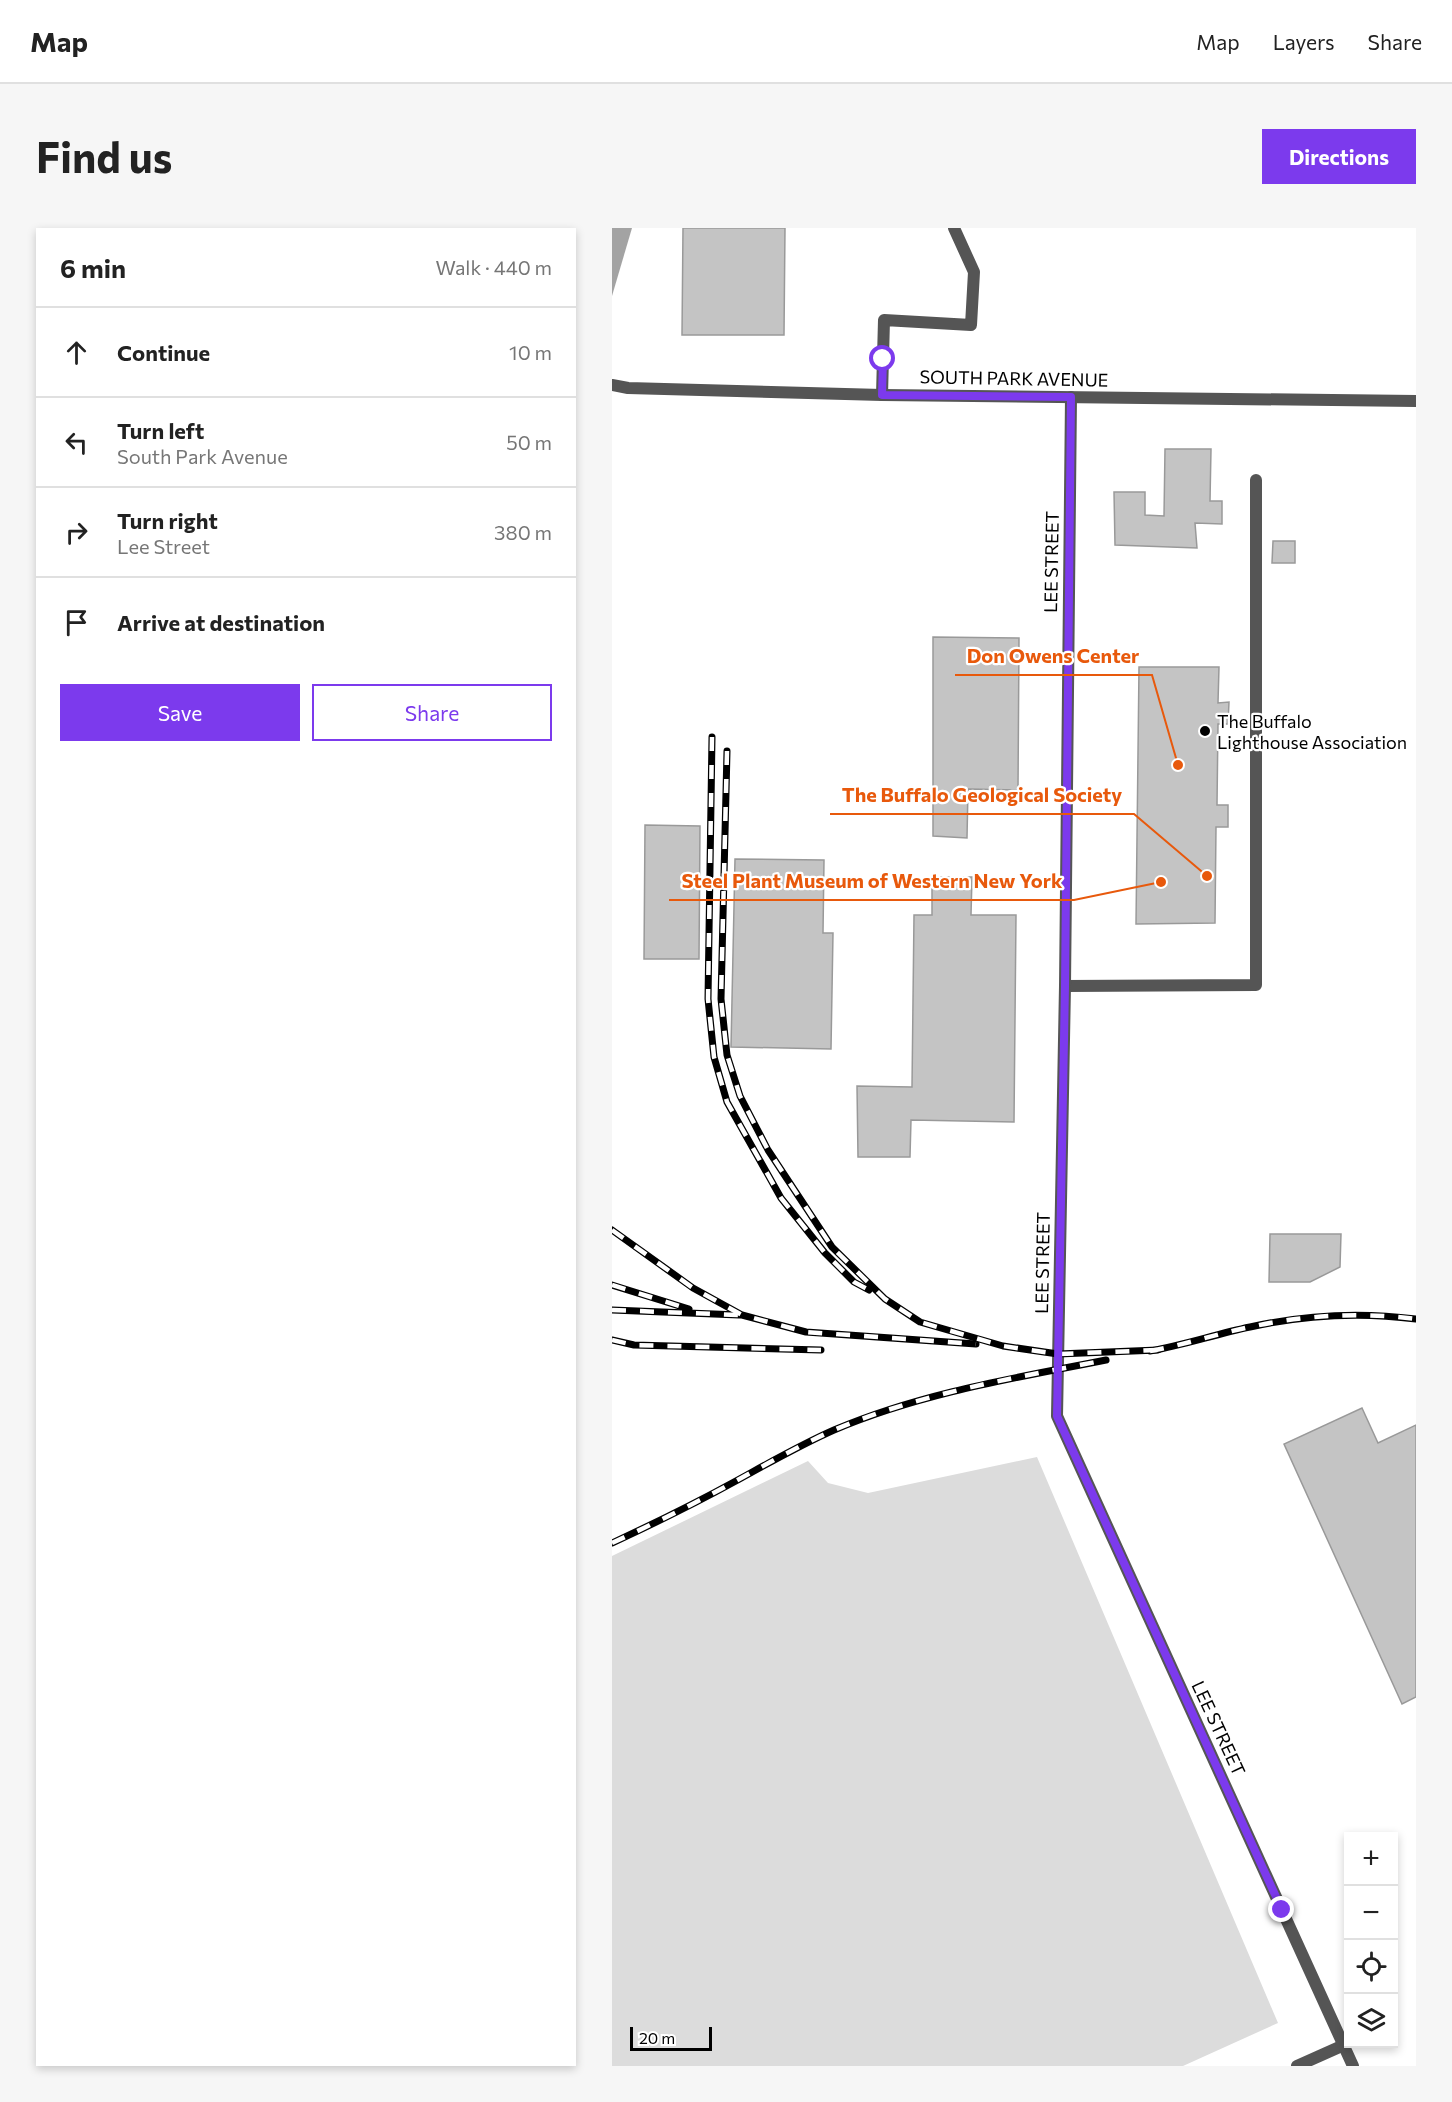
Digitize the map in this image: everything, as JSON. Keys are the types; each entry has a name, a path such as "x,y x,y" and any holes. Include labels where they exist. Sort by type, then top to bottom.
{"street":[{"path":"882,395 885,320 971,325 974,272 954,228"},
{"name":"SOUTH PARK AVENUE","path":"612,386 882,395 1416,401"},
{"name":"LEE STREET","path":"1071,397 1065,986 1057,1416 1344,2046"},
{"path":"1065,986 1256,985 1256,480"},
{"path":"1297,2066 1344,2046"},
{"name":"LEE STREET","path":"1345,2048 1353,2066"}],"shaded area":[{"path":"612,228 632,228 612,296"},
{"path":"1037,1457 1278,2023 1183,2066 612,2066 612,1556 808,1461 828,1483 868,1493"}],"building":[{"path":"683,228 785,228 784,335 682,335"},
{"path":"1165,449 1211,449 1210,501 1222,501 1222,524 1195,523 1197,548 1115,545 1114,492 1145,492 1145,515 1164,516"},
{"path":"1273,541 1295,541 1295,563 1272,563"},
{"path":"933,637 1019,638 1018,790 968,789 967,838 933,836"},
{"path":"1139,667 1219,667 1218,703 1229,702 1228,724 1218,724 1217,805 1228,805 1228,827 1216,827 1215,923 1136,924"},
{"path":"645,825 700,826 699,959 644,959"},
{"path":"735,859 824,860 823,933 833,933 831,1049 731,1047"},
{"path":"932,877 972,877 971,915 1016,915 1014,1122 911,1120 910,1157 858,1157 857,1086 912,1087 914,915 932,915"},
{"path":"1270,1234 1341,1234 1340,1267 1310,1282 1269,1282"},
{"path":"1362,1408 1378,1443 1416,1425 1416,1697 1402,1704 1284,1444"}],"railway":[{"path":"712,737 708,999 714,1057 727,1102 781,1198 825,1253 854,1282 869,1290"},
{"path":"727,751 721,999 727,1055 740,1096 768,1150 832,1247 885,1299 920,1322 1003,1346 1058,1354 1158,1350"},
{"path":"612,1230 693,1288 742,1315 806,1332 976,1344"},
{"path":"612,1285 689,1309"},
{"path":"612,1310 739,1315"},
{"path":"1150,1351 1237,1330 1291,1320 1354,1315 1416,1319"},
{"path":"612,1340 634,1345 821,1350"},
{"path":"612,1543 689,1506 809,1442 867,1417 934,1396 1106,1360"}],"place":[{"name":"The Buffalo Lighthouse Association","path":"1205,731"},
{"name":"Don Owens Center","path":"1178,765"},
{"name":"The Buffalo Geological Society","path":"1207,876"},
{"name":"Steel Plant Museum of Western New York","path":"1161,882"}],"route":[{"path":"883,359 882,395 1071,397 1065,986 1057,1416 1282,1910"}]}
